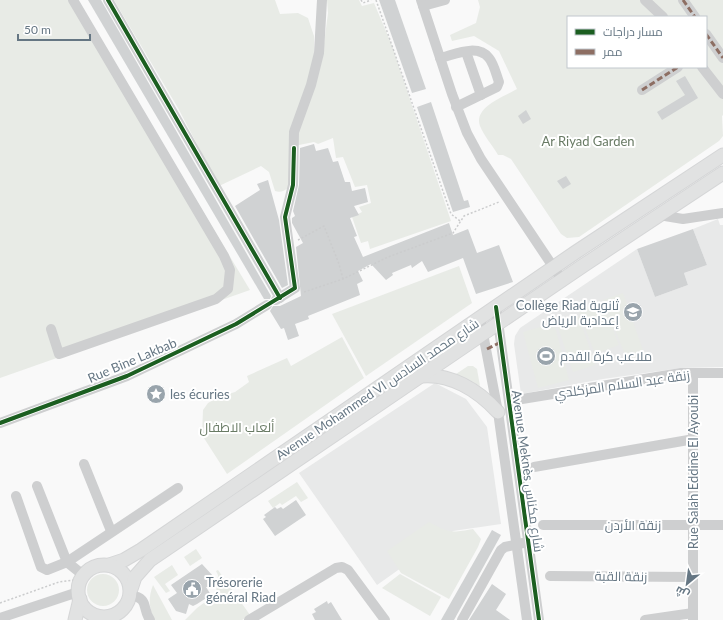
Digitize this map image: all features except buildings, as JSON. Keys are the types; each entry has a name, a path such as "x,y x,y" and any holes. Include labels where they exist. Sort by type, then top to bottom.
{"main road":[{"name":"Avenue Mohammed VI شارع محمد السادس","path":"109,565 120,562 141,550 553,268 723,155"},
{"name":"Avenue Mohammed VI شارع محمد السادس","path":"130,592 135,577 150,560 498,325 562,280 723,173"},
{"path":"421,376 438,376 452,380 474,392 498,412"},
{"path":"75,620 80,586 94,566 109,565 124,573 129,580 130,592 123,609 116,614 102,618 89,612 80,586"}],"street":[{"path":"51,329 58,354 216,299 228,289 230,270 224,256 73,0"},
{"path":"108,0 278,299 295,288 285,217 293,185 294,132 311,85 319,53 322,0"},
{"path":"444,0 422,3 466,133 481,159 562,280"},
{"path":"645,0 662,16"},
{"path":"683,0 694,16"},
{"path":"707,35 723,58"},
{"path":"440,58 475,50 488,56 499,82 497,87 456,107"},
{"path":"466,52 481,96"},
{"path":"642,90 676,68"},
{"path":"703,68 723,94"},
{"path":"659,215 683,220 723,213"},
{"name":"Rue Bine Lakbab","path":"0,423 127,376 236,324 267,305"},
{"name":"Avenue Meknès شارع مكناس","path":"496,307 539,620"},
{"name":"Avenue Meknès شارع مكناس","path":"480,318 498,412 527,620"},
{"path":"487,349 501,342"},
{"name":"زنقة عبد السلام المزكلدي","path":"522,399 681,373 723,373"},
{"name":"Rue Salah Eddine El Ayoubi","path":"693,373 693,616"},
{"path":"534,467 694,439"},
{"path":"84,464 111,531"},
{"path":"0,618 62,597 80,586 76,571 67,562 37,486"},
{"path":"16,496 41,567 47,570 67,562 111,531 178,488"},
{"name":"زنقة الأردن","path":"543,525 723,525"},
{"path":"462,620 501,550 505,547 516,544 528,543"},
{"path":"249,620 336,568 342,567 348,570 385,620"},
{"name":"زنقة القبة","path":"550,576 693,577"},
{"path":"130,592 143,600 150,620"},
{"path":"645,620 693,616"}],"path":[{"path":"361,0 363,3 371,0"},
{"path":"376,0 451,214 460,222"},
{"path":"301,293 343,279 388,257 453,233 464,216 507,198"},
{"path":"289,245 324,226 339,264 343,279"},
{"path":"0,603 58,582 80,586"}],"shaded area":[{"name":"Collège Riad ثانوية إعدادية الرياض","path":"718,219 720,225 723,225 723,367 681,368 603,379 521,394 514,344 515,336 520,328 637,249 655,297 688,285 684,273 707,265 693,229"},
{"path":"435,383 466,399 487,427 501,524 453,531 377,585 299,473"}],"green space":[{"path":"0,0 76,0 250,290 0,378"},
{"path":"114,0 275,0 280,14 298,13 308,18 314,36 314,56 322,59 328,13 327,0 359,0 362,6 374,3 391,43 451,221 370,249 368,241 361,243 352,217 362,212 359,207 371,203 367,185 355,187 343,157 336,158 333,138 318,144 314,142 289,147 291,163 288,188 283,191 275,191 269,172 261,166 219,186 178,108"},
{"name":"Ar Riyad Garden","path":"478,0 723,0 723,136 719,141 579,237 567,238 561,234 511,159 503,155 498,155 480,126 479,119 485,108 491,103 517,89 499,51 474,36 452,41 450,35 476,23 480,7"},
{"path":"459,266 472,303 366,376 332,314"},
{"path":"623,293 645,356 628,362 603,300"},
{"path":"603,302 619,345 595,354 578,310"},
{"path":"579,316 595,365 573,372 557,324"},
{"name":"ملاعب كرة القدم","path":"554,323 569,380 538,388 523,332"},
{"name":"ألعاب الاطفال","path":"342,337 364,378 227,474 202,435 203,410 208,403 219,397 235,392 249,382 247,376 287,358 291,366"},
{"path":"468,366 473,366 477,369 480,386 456,374"},
{"path":"297,482 308,498 301,502 296,496 282,505 280,503 273,508 268,501"},
{"path":"429,522 450,531 473,529 481,539 449,599 401,573 387,551"},
{"path":"196,549 202,558 190,566 184,557"},
{"path":"172,565 178,575 165,584 170,591 166,593 154,577"},
{"path":"218,570 250,615 242,620 185,620 197,608 216,594 218,575 216,571"},
{"path":"100,574 106,574 115,578 119,590 115,602 106,606 100,606 91,602 87,593 87,587 91,578"},
{"path":"400,574 441,597 430,616 382,588"},
{"path":"153,585 172,620 154,620 150,602 150,594"}],"marked path":[{"path":"683,0 694,16"},
{"path":"707,35 723,58"},
{"path":"642,90 676,68"},
{"path":"487,349 501,342"}],"cycle path":[{"path":"108,0 280,298"},
{"path":"0,423 127,376 236,324 295,288 285,217 293,185 294,148"},
{"path":"496,307 539,620"}],"place":[{"name":"Collège Riad ثانوية إعدادية الرياض","path":"633,312"},
{"name":"ملاعب كرة القدم","path":"546,356"},
{"name":"les écuries","path":"156,394"},
{"name":"Trésorerie général Riad","path":"192,589"}]}
